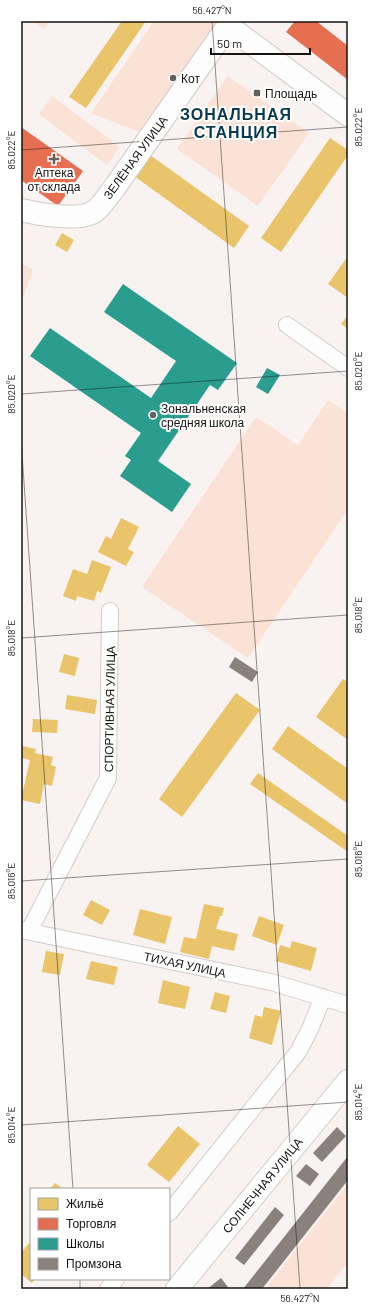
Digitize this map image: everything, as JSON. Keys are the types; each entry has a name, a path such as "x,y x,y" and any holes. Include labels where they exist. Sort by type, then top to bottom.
{"street":[{"path":"229,24 348,115"},
{"name":"ЗЕЛЁНАЯ УЛИЦА","path":"21,210 67,216 87,215 95,211 115,187 229,24"},
{"path":"287,325 348,368"},
{"name":"СПОРТИВНАЯ УЛИЦА","path":"25,931 108,778 110,611"},
{"name":"ТИХАЯ УЛИЦА","path":"25,931 271,982 348,1005"},
{"path":"170,1212 298,1052 310,1029 323,997"},
{"name":"СОЛНЕЧНАЯ УЛИЦА","path":"177,1289 348,1081"},
{"path":"108,1289 115,1280"}],"shaded area":[{"path":"32,21 49,21 44,29"},
{"path":"154,21 220,21 144,134 91,113"},
{"path":"228,76 309,133 258,206 177,149"},
{"path":"52,96 120,147 107,165 39,114"},
{"path":"21,264 31,268 33,272 21,302"},
{"path":"328,400 348,413 348,509 248,658 142,587 256,417 298,445"},
{"path":"348,1184 348,1262 327,1289 265,1289"}],"building: Жильё":[{"path":"122,21 146,21 86,108 69,97"},
{"path":"330,138 348,150 348,155 281,252 261,238"},
{"path":"150,155 249,226 234,248 134,176"},
{"path":"62,233 74,240 67,252 55,245"},
{"path":"348,256 348,298 328,284"},
{"path":"348,315 348,329 341,324"},
{"path":"121,518 139,527 128,549 134,552 126,566 98,552 106,536 111,539"},
{"path":"92,560 111,567 101,593 97,591 94,601 77,596 76,601 63,596 73,569 87,574"},
{"path":"64,654 79,658 75,676 59,672"},
{"path":"343,679 348,682 348,740 316,717"},
{"path":"236,693 260,710 182,817 159,799"},
{"path":"67,695 97,700 95,714 65,709"},
{"path":"33,719 58,720 57,733 32,732"},
{"path":"288,726 348,769 348,804 272,749"},
{"path":"21,746 36,749 35,753 53,757 51,765 56,767 52,786 44,784 40,804 21,800 30,760 21,758"},
{"path":"258,773 348,836 348,852 250,784"},
{"path":"91,900 110,910 102,925 83,915"},
{"path":"204,904 224,908 216,929 238,934 234,951 212,946 209,959 180,952 184,937 196,939"},
{"path":"140,909 172,917 165,944 133,935"},
{"path":"259,916 284,925 277,945 252,936"},
{"path":"292,941 317,948 311,971 276,961 280,945 290,948"},
{"path":"46,951 64,954 60,975 42,972"},
{"path":"91,961 118,967 114,985 86,979"},
{"path":"163,980 190,987 185,1009 158,1003"},
{"path":"215,992 230,996 226,1013 210,1009"},
{"path":"264,1007 281,1011 272,1045 249,1038 255,1015 262,1017"},
{"path":"178,1126 200,1144 169,1182 147,1165"},
{"path":"55,1183 62,1188 51,1188"},
{"path":"29,1243 30,1280 34,1280 32,1283 21,1274 21,1253"}],"building: Торговля":[{"path":"295,21 316,21 348,46 348,80 286,32"},
{"path":"21,127 83,171 58,206 21,180"}],"building: Школы":[{"name":"Зональненская средняя школа","path":"123,284 237,363 218,390 210,385 158,461 191,484 172,512 120,476 131,460 125,456 141,433 30,356 50,328 151,398 176,361 104,312"},
{"path":"267,368 280,375 268,394 256,387"}],"building: Промзона":[{"path":"235,657 258,672 252,682 229,667"},
{"path":"337,1127 346,1136 322,1162 313,1153"},
{"path":"348,1156 348,1180 262,1289 243,1289"},
{"path":"306,1164 319,1174 310,1186 296,1176"},
{"path":"275,1207 284,1215 244,1265 235,1258"},
{"path":"221,1278 228,1287 225,1289 207,1289"}],"place":[{"name":"Кот","path":"173,78"},
{"name":"Площадь","path":"257,93"},
{"name":"Аптека от склада","path":"54,159"},
{"name":"Зональненская средняя школа","path":"153,415"}],"district":[{"name":"ЗОНАЛЬНАЯ СТАНЦИЯ","path":"236,122"}]}
